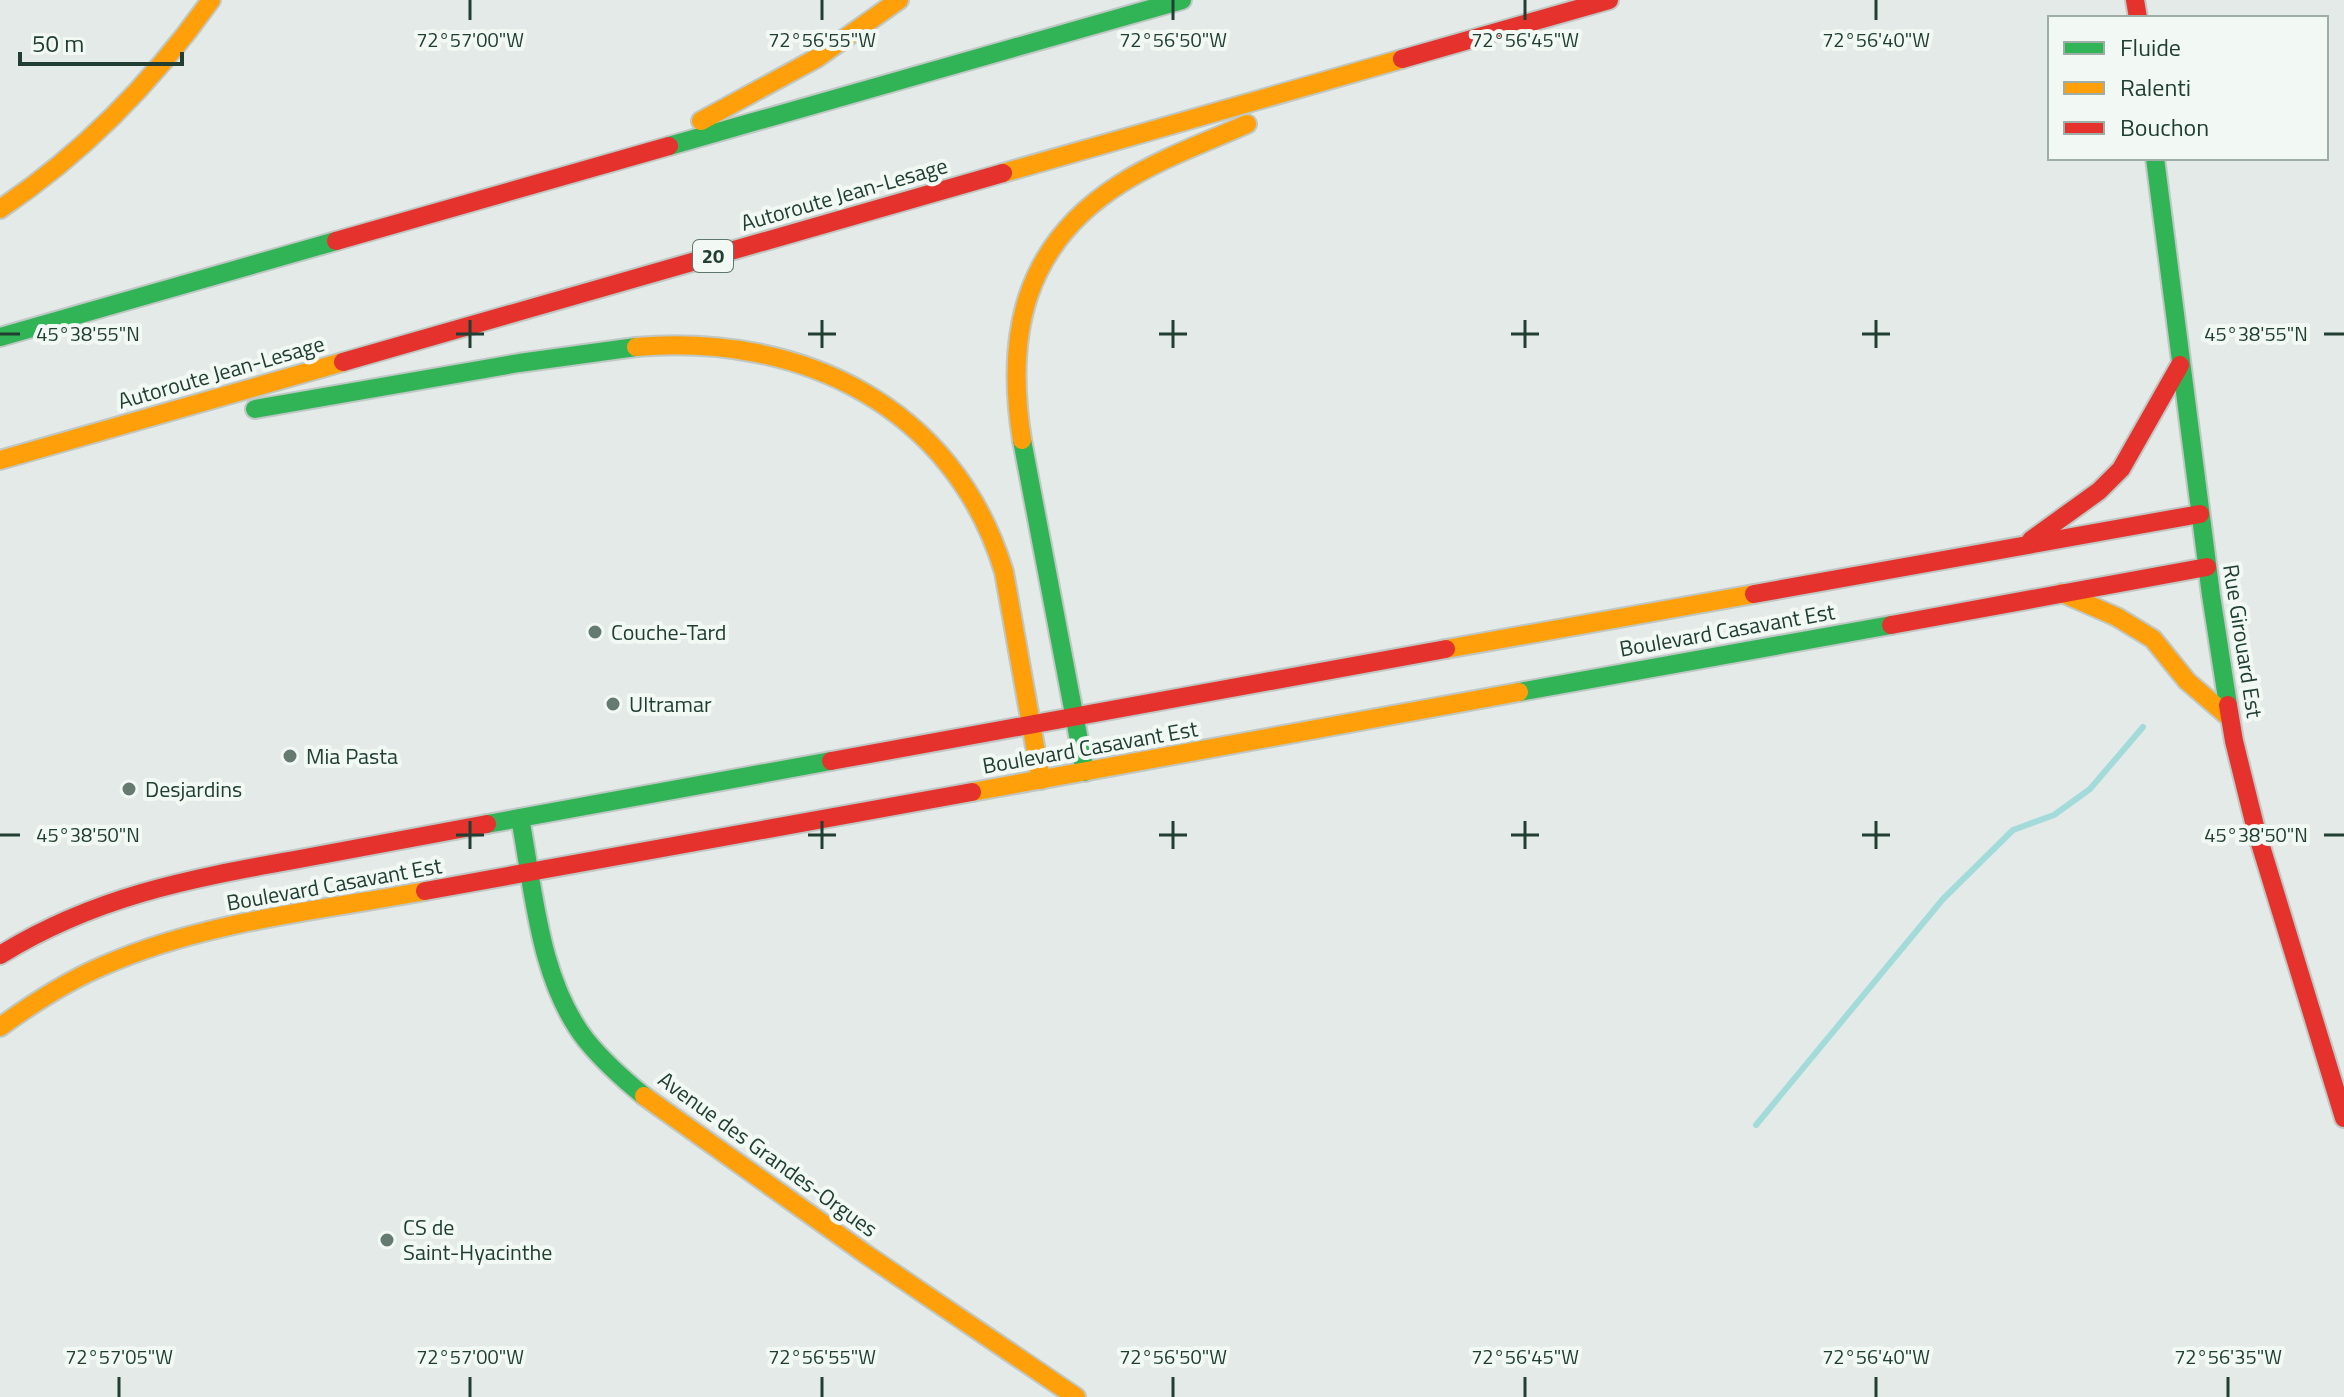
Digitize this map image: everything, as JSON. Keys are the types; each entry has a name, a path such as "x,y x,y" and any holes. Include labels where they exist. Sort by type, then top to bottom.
{"main road":[{"path":"0,209 63,166 115,119 160,69 211,0"},
{"path":"635,156 817,58 899,0"},
{"path":"0,337 1182,0"},
{"name":"Autoroute Jean-Lesage","path":"0,460 1609,0"},
{"path":"1085,772 1023,446 1016,394 1017,338 1030,286 1067,228 1116,186 1148,168 1368,70"},
{"name":"Rue Girouard Est","path":"2155,160 2207,567 2230,718 2256,830 2344,1118"},
{"path":"58,443 561,356 654,344 732,347 767,352 811,365 852,383 898,414 940,453 975,501 995,541 1001,562 1041,780"},
{"path":"2026,544 2116,475 2131,455 2147,420 2180,365"},
{"name":"Boulevard Casavant Est","path":"0,955 60,920 100,903 141,890 239,869 2200,514"},
{"name":"Boulevard Casavant Est","path":"0,1027 62,983 100,965 172,939 2207,567"},
{"path":"2062,593 2144,632 2168,654 2187,681 2230,718"},
{"name":"Avenue des Grandes-Orgues","path":"520,818 548,959 558,990 584,1038 608,1063 669,1114 868,1257 1076,1397"}],"waterway":[{"path":"1756,1125 1943,899 2013,830 2054,815 2090,789 2143,727"}],"traffic: fast":[{"path":"669,146 1182,0"},
{"path":"2155,160 2228,705"},
{"path":"0,337 336,241"},
{"path":"255,409 519,363 636,347"},
{"path":"1022,440 1085,772"},
{"path":"1519,692 1891,625"},
{"path":"487,824 831,761"},
{"path":"520,818 541,934 558,990 586,1040 644,1096"}],"traffic: slow":[{"path":"0,209 89,140 141,88 211,0"},
{"path":"701,121 817,58 899,0"},
{"path":"1003,173 1402,59"},
{"path":"1022,440 1017,401 1020,329 1042,264 1062,235 1088,208 1120,184 1166,159 1247,124"},
{"path":"636,347 697,346 756,353 812,368 863,392 909,424 949,465 981,514 1004,572 1041,780"},
{"path":"0,460 343,362"},
{"path":"2062,593 2117,617 2153,639 2187,681 2230,718"},
{"path":"1446,649 1754,594"},
{"path":"972,792 1519,692"},
{"path":"0,1027 77,978 143,950 262,919 425,891"},
{"path":"644,1096 867,1255 1076,1397"}],"traffic: jam":[{"path":"1402,59 1609,0"},
{"path":"2135,0 2138,16"},
{"path":"336,241 669,146"},
{"path":"343,362 1003,173"},
{"path":"2031,540 2099,491 2121,469 2180,365"},
{"path":"1754,594 2200,514"},
{"path":"1891,625 2207,567"},
{"path":"831,761 1446,649"},
{"path":"2228,705 2256,830 2344,1118"},
{"path":"425,891 972,792"},
{"path":"0,955 71,918 106,904 179,883 487,824"}],"place":[{"name":"Couche-Tard","path":"595,632"},
{"name":"Ultramar","path":"613,704"},
{"name":"Mia Pasta","path":"290,756"},
{"name":"Desjardins","path":"129,789"},
{"name":"CS de Saint-Hyacinthe","path":"387,1240"}]}
